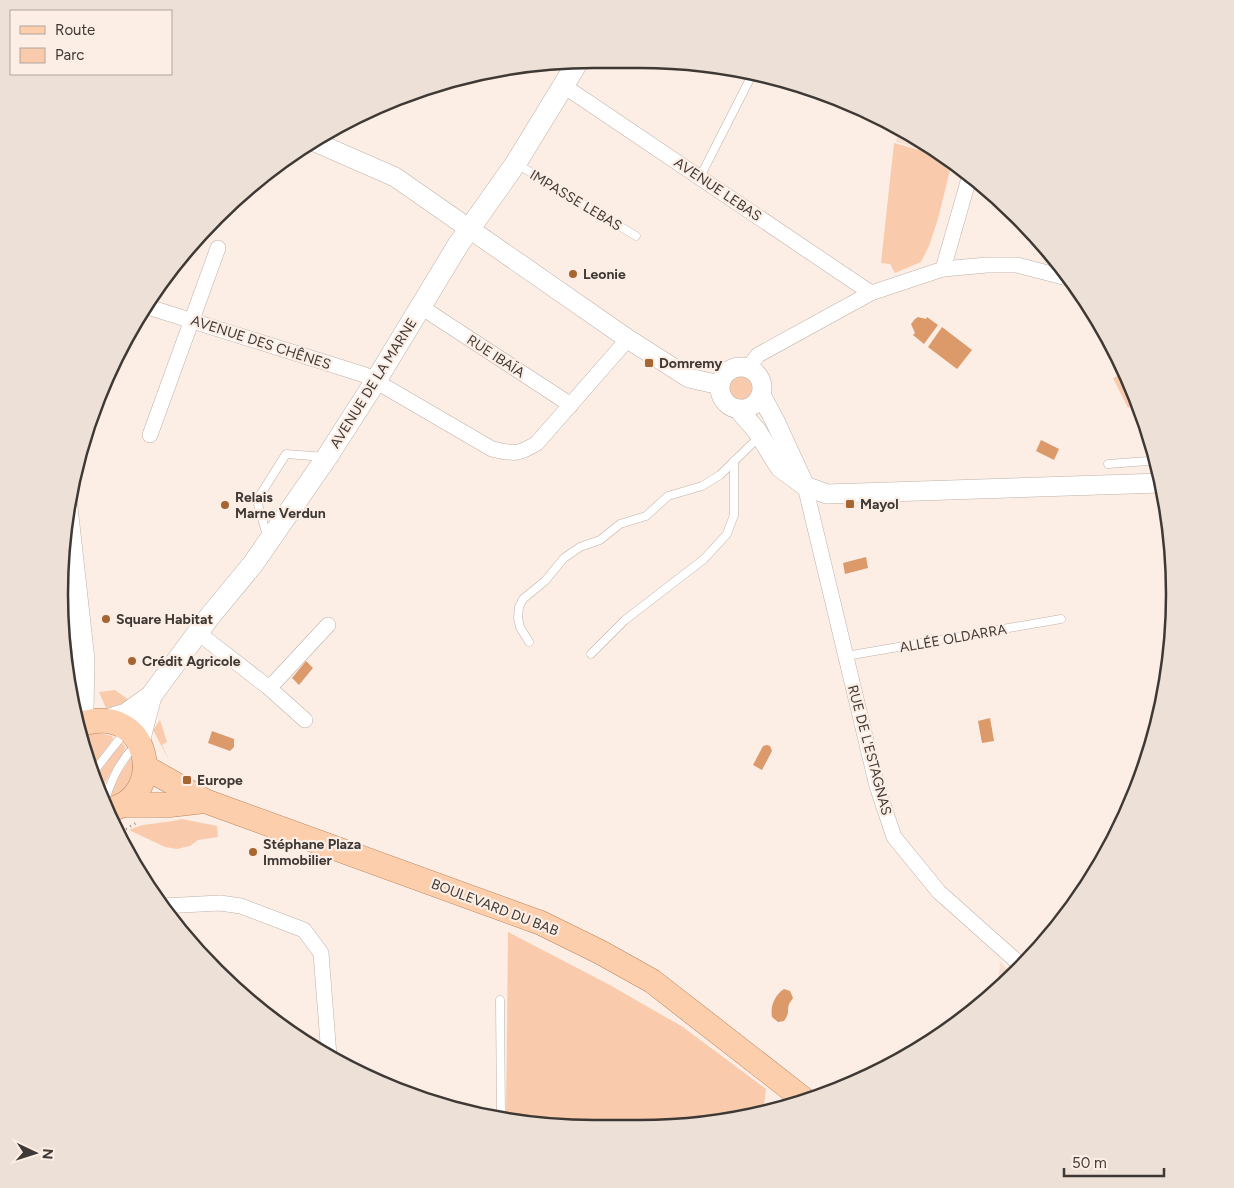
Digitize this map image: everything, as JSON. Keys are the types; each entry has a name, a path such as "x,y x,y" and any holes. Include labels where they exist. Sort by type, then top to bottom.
{"main road":[{"name":"AVENUE DE LA MARNE","path":"123,726 151,696 198,632 253,564 327,457 376,382 458,245 516,163 574,69"},
{"path":"71,540 84,660 82,715"},
{"path":"84,660 123,726 144,754 145,767 139,789 131,798 114,809"},
{"name":"AVENUE DE LA MARNE","path":"123,726 126,714 151,696"},
{"path":"84,723 90,721 123,726"},
{"name":"BOULEVARD DU BAB","path":"145,767 205,801 541,923 600,952 652,980 800,1096"},
{"name":"BOULEVARD DU BAB","path":"114,810 205,801"},
{"path":"749,1056 770,1077 787,1100"}],"street":[{"name":"AVENUE LEBAS","path":"564,86 871,293"},
{"path":"321,144 395,177 628,339 689,378 720,385"},
{"path":"943,269 968,182"},
{"path":"150,435 218,248"},
{"path":"749,368 758,355 871,293 943,269 987,265 1017,265 1060,276"},
{"name":"RUE IBAÏA","path":"421,306 571,405"},
{"name":"AVENUE DES CHÊNES","path":"152,308 365,375 492,449 507,453 522,452 537,443 628,339"},
{"path":"805,486 776,421 762,395 762,382 759,376 749,368 742,366 730,369 722,378 720,385 722,398 726,403 738,409 760,436 780,468 805,486 826,494 1154,482"},
{"path":"738,409 749,408 762,395"},
{"name":"RUE DE L'ESTAGNAS","path":"805,486 877,786 894,837 939,892 1017,961"},
{"path":"268,687 275,682 328,625"},
{"path":"198,632 268,687 305,720"},
{"path":"169,906 220,903 241,906 304,930 321,953 328,1048"}],"lane":[{"path":"700,177 750,79"},
{"name":"IMPASSE LEBAS","path":"516,163 636,236"},
{"path":"529,642 520,627 518,618 519,607 523,599 545,581 564,558 580,547 600,540 620,524 646,516 668,496 702,486 720,474 760,436"},
{"path":"269,541 257,500 286,454 327,457"},
{"path":"1108,464 1149,460"},
{"path":"591,654 625,620 704,559 727,534 734,515 734,461"},
{"name":"ALLÉE OLDARRA","path":"846,656 1061,619"},
{"path":"96,767 123,726"},
{"path":"112,804 111,782 128,753 123,726"},
{"path":"500,1000 501,1112"}],"shaded area":[{"path":"897,135 922,149 896,142"},
{"path":"918,317 926,319 927,317 938,325 924,344 913,335 915,333 911,324"},
{"path":"942,327 972,350 957,369 928,347"},
{"path":"1041,440 1059,449 1054,460 1036,451"},
{"path":"866,557 868,568 845,574 843,563"},
{"path":"306,661 313,668 299,685 292,678"},
{"path":"990,718 994,741 982,743 978,721"},
{"path":"212,731 234,739 234,747 230,751 208,743"},
{"path":"763,746 770,746 772,751 762,770 753,765"},
{"path":"1000,962 1008,970 999,979"},
{"path":"784,989 790,991 793,998 789,1004 786,1018 784,1021 778,1022 772,1017 772,1009 776,998"}],"green space":[{"path":"894,143 926,152 950,168 938,219 929,246 921,262 895,273 890,264 881,263"},
{"path":"741,376 749,380 753,388 749,396 741,400 733,396 729,388 733,380"},
{"path":"1118,376 1131,406 1128,408 1113,378"},
{"path":"115,690 129,700 109,711 99,692"},
{"path":"160,720 167,742 162,745 170,762 153,730"},
{"path":"95,732 112,736 113,739 95,764 95,763 86,734"},
{"path":"121,742 125,749 104,785 99,773"},
{"path":"130,759 133,759 133,780 116,797 110,796 113,785"},
{"path":"182,819 217,826 218,837 198,840 190,846 177,849 165,847 129,830 135,827"},
{"path":"508,932 608,984 683,1027 766,1089 764,1106 709,1116 674,1119 594,1120 560,1119 506,1113"}],"place":[{"name":"Leonie","path":"573,274"},
{"name":"Domremy","path":"649,363"},
{"name":"Mayol","path":"850,504"},
{"name":"Relais Marne Verdun","path":"225,505"},
{"name":"Square Habitat","path":"106,619"},
{"name":"Crédit Agricole","path":"132,661"},
{"name":"Europe","path":"187,780"},
{"name":"Stéphane Plaza Immobilier","path":"253,852"}]}
